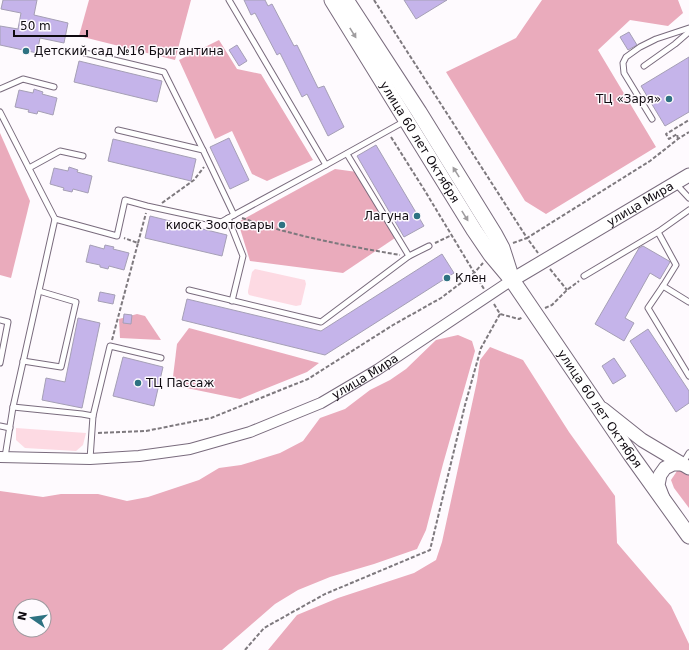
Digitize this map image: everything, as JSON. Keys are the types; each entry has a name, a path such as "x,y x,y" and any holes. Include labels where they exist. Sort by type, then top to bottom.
{"main road":[{"name":"улица 60 лет Октября","path":"332,0 474,230 497,252 512,280 595,403 689,536"},
{"name":"улица 60 лет Октября","path":"346,0 419,112 495,235 497,252"},
{"path":"406,120 419,112"}],"street":[{"name":"улица Мира","path":"2,457 90,459 139,456 190,449 250,432 321,403 377,370 512,280 689,175"},
{"path":"595,403 642,440 687,462"},
{"path":"631,455 629,446 631,440 642,440"},
{"path":"664,502 658,485 660,475 665,468 673,464 687,462"}],"lane":[{"path":"229,0 326,165"},
{"path":"652,119 624,73 623,63 626,57 640,47 656,39 689,28"},
{"path":"644,66 689,32"},
{"path":"81,52 164,72 234,215"},
{"path":"0,89 23,79 54,87"},
{"path":"0,112 55,219 13,407 10,428 2,457"},
{"path":"55,219 117,236 125,200 221,222 347,154 406,120"},
{"path":"118,130 203,150"},
{"path":"29,168 60,151 83,156"},
{"path":"347,154 409,256"},
{"path":"675,183 689,198"},
{"path":"584,276 658,232 689,210"},
{"path":"228,218 243,256 232,301"},
{"path":"658,232 676,264 648,308 689,376"},
{"path":"189,290 321,322 409,256 429,246"},
{"path":"663,286 689,302"},
{"path":"23,361 62,367 76,302 39,291"},
{"path":"0,320 8,322 0,363"},
{"path":"90,459 93,416 110,346 160,358"},
{"path":"13,407 93,416"},
{"path":"0,426 10,428"}],"path":[{"path":"374,0 527,238 567,290"},
{"path":"678,139 677,134 669,139 666,134 689,120"},
{"path":"92,433 146,431 211,418 308,379 393,325 440,298 474,273 497,252 527,238 650,161 689,132"},
{"path":"156,208 194,180 208,161"},
{"path":"110,346 147,206"},
{"path":"234,215 263,226 334,244 409,256"},
{"path":"429,246 452,235"},
{"path":"117,236 138,242"},
{"path":"245,650 264,628 325,594 430,550 465,405 481,348 500,314"}],"shaded area":[{"path":"89,0 191,0 175,60 79,36"},
{"path":"542,0 678,0 683,13 668,26 630,20 598,50 656,147 546,214 525,201 446,72 516,38"},
{"path":"219,40 237,69 261,74 313,160 267,181 252,174 232,131 215,139 179,60"},
{"path":"0,133 30,201 11,278 0,275"},
{"path":"335,169 357,172 395,238 343,273 250,261 238,222"},
{"path":"255,269 305,280 306,284 301,305 296,306 249,295 248,291 252,272"},
{"path":"137,314 145,316 161,340 120,338 119,319"},
{"path":"189,328 319,363 307,372 240,399 172,385 177,344"},
{"path":"458,335 472,341 475,351 426,530 417,549 330,577 298,590 275,604 222,650 0,650 0,491 43,497 61,494 98,494 127,501 148,497 199,480 219,468 241,465 280,453 303,441 320,418 345,409 370,390 390,380 406,369 436,340"},
{"path":"490,347 523,360 569,432 615,496 617,543 671,606 689,644 689,650 268,650 297,615 338,598 414,573 436,560 442,542 477,381 480,360"},
{"path":"16,428 86,433 83,445 76,451 25,448 16,440"},
{"path":"677,471 684,471 689,475 689,508 674,488 671,480"}],"building":[{"path":"3,0 37,0 34,15 68,23 64,43 40,38 37,53 0,45 0,26 18,29 21,13 1,9"},
{"path":"244,0 265,0 268,6 272,4 294,46 297,45 318,88 324,86 344,127 328,136 307,94 302,97 280,53 277,55 255,13 251,15"},
{"path":"404,0 447,0 416,19"},
{"path":"629,32 637,45 628,50 620,37"},
{"path":"237,45 247,61 239,66 229,50"},
{"name":"ТЦ «Заря»","path":"689,57 689,112 665,126 641,86"},
{"path":"79,61 162,81 157,102 74,82"},
{"path":"34,89 43,92 42,94 57,98 53,115 38,111 37,114 28,112 29,110 15,107 19,90 33,93"},
{"path":"229,138 249,180 230,189 210,147"},
{"path":"113,139 196,159 191,181 108,161"},
{"path":"376,145 424,226 404,237 357,156"},
{"path":"69,167 78,170 77,172 92,176 88,193 73,189 72,192 63,190 64,188 50,184 54,168 68,171"},
{"path":"150,216 227,235 222,256 145,238"},
{"path":"90,245 104,249 105,245 114,247 113,249 129,253 124,270 109,266 108,269 100,267 100,265 86,262"},
{"path":"643,246 670,262 660,279 650,273 625,318 634,323 624,341 595,324 639,248"},
{"path":"442,254 454,273 325,355 182,320 187,299 321,331"},
{"path":"100,292 115,295 113,304 98,301"},
{"path":"124,314 132,315 131,324 123,323"},
{"path":"78,318 100,323 82,408 42,400 46,378 65,382"},
{"path":"648,329 689,391 689,403 676,412 630,341"},
{"path":"123,357 163,367 154,406 113,396"},
{"path":"614,358 626,376 613,384 602,366"}],"place":[{"name":"Детский сад №16 Бригантина","path":"26,51"},
{"name":"ТЦ «Заря»","path":"669,99"},
{"name":"Лагуна","path":"417,216"},
{"name":"киоск Зоотовары","path":"282,225"},
{"name":"Клен","path":"447,278"},
{"name":"ТЦ Пассаж","path":"138,383"}]}
